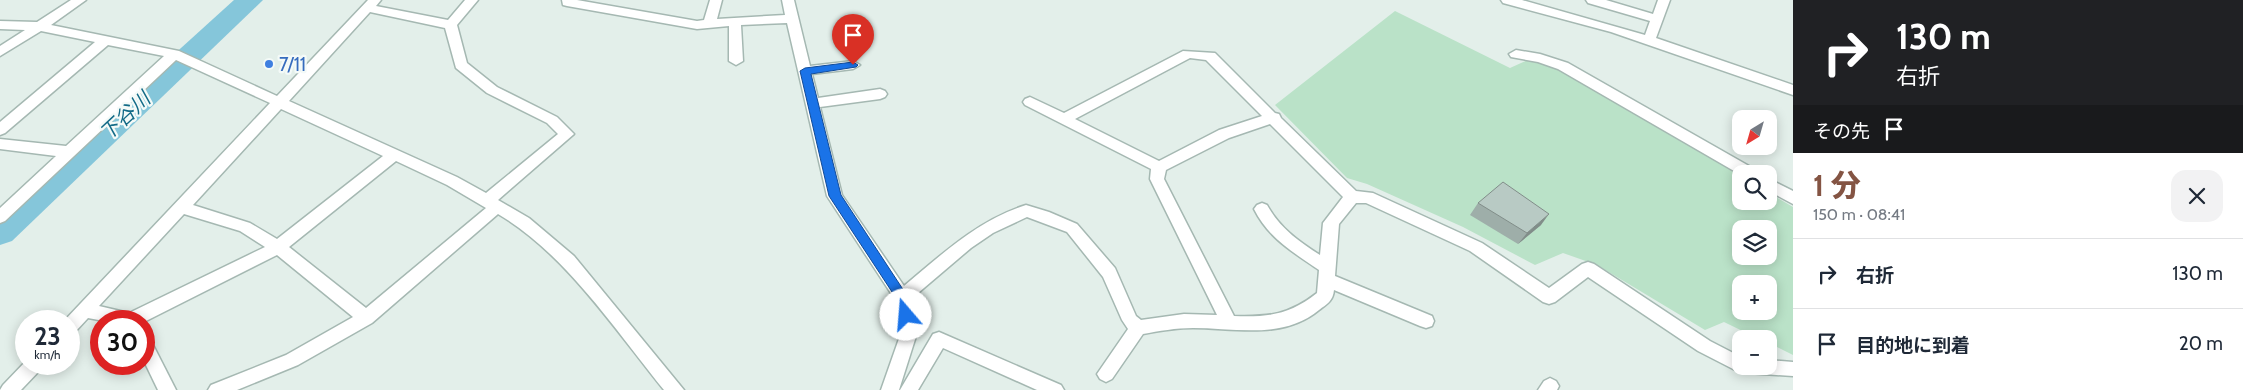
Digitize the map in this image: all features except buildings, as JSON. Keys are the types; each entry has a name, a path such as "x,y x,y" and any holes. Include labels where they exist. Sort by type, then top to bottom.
{"street":[{"path":"0,52 37,26 80,0"},
{"path":"451,25 472,0"},
{"path":"709,24 716,0"},
{"path":"788,0 835,196 902,297 909,333 890,390"},
{"path":"1507,0 1543,4 1649,41 1706,58 1793,90"},
{"path":"1592,0 1657,19"},
{"path":"1649,41 1664,0"},
{"path":"567,2 697,25 792,19"},
{"path":"80,315 372,4 451,25"},
{"path":"735,22 736,61"},
{"path":"0,25 37,26 174,54 452,181 524,222 568,260 675,390"},
{"path":"217,390 292,360 366,318 568,134 552,120 492,90 462,65 451,25"},
{"path":"0,130 107,39"},
{"path":"0,217 174,54"},
{"path":"1064,119 1188,54 1210,56 1274,117 1352,197 1368,198 1476,247 1549,297 1588,268 1704,346 1732,360"},
{"path":"1516,54 1540,58 1563,66 1735,165"},
{"path":"805,71 853,65"},
{"path":"812,103 880,94"},
{"path":"1030,102 1159,167"},
{"path":"1159,167 1224,134 1274,117"},
{"path":"0,144 70,152"},
{"path":"154,310 278,247 394,155"},
{"path":"1159,167 1157,179 1229,323"},
{"path":"1777,189 1793,198"},
{"path":"1106,374 1138,328 1198,321 1270,324 1310,310 1326,296 1331,223 1352,197"},
{"path":"182,207 245,227 278,247 366,318"},
{"path":"1262,209 1267,222 1275,231 1328,274 1426,321"},
{"path":"902,297 965,244 988,229 1026,211 1044,216 1072,228 1109,273 1130,320 1138,328"},
{"path":"85,310 90,311"},
{"path":"909,390 939,339 1055,390"},
{"path":"155,366 167,390"},
{"path":"1777,368 1793,369"},
{"path":"9,390 23,375"}],"green space":[{"path":"1395,11 1510,68 1530,59 1556,66 1732,171 1732,210 1777,210 1777,198 1793,207 1793,355 1777,347 1777,330 1740,330 1724,322 1705,330 1597,265 1563,253 1535,265 1463,227 1367,184 1347,178 1275,105"}],"waterway":[{"name":"下谷川","path":"0,232 250,0"}],"place":[{"name":"7/11","path":"269,64"}],"route":[{"path":"853,65 805,71 835,196 902,297 906,315"}]}
